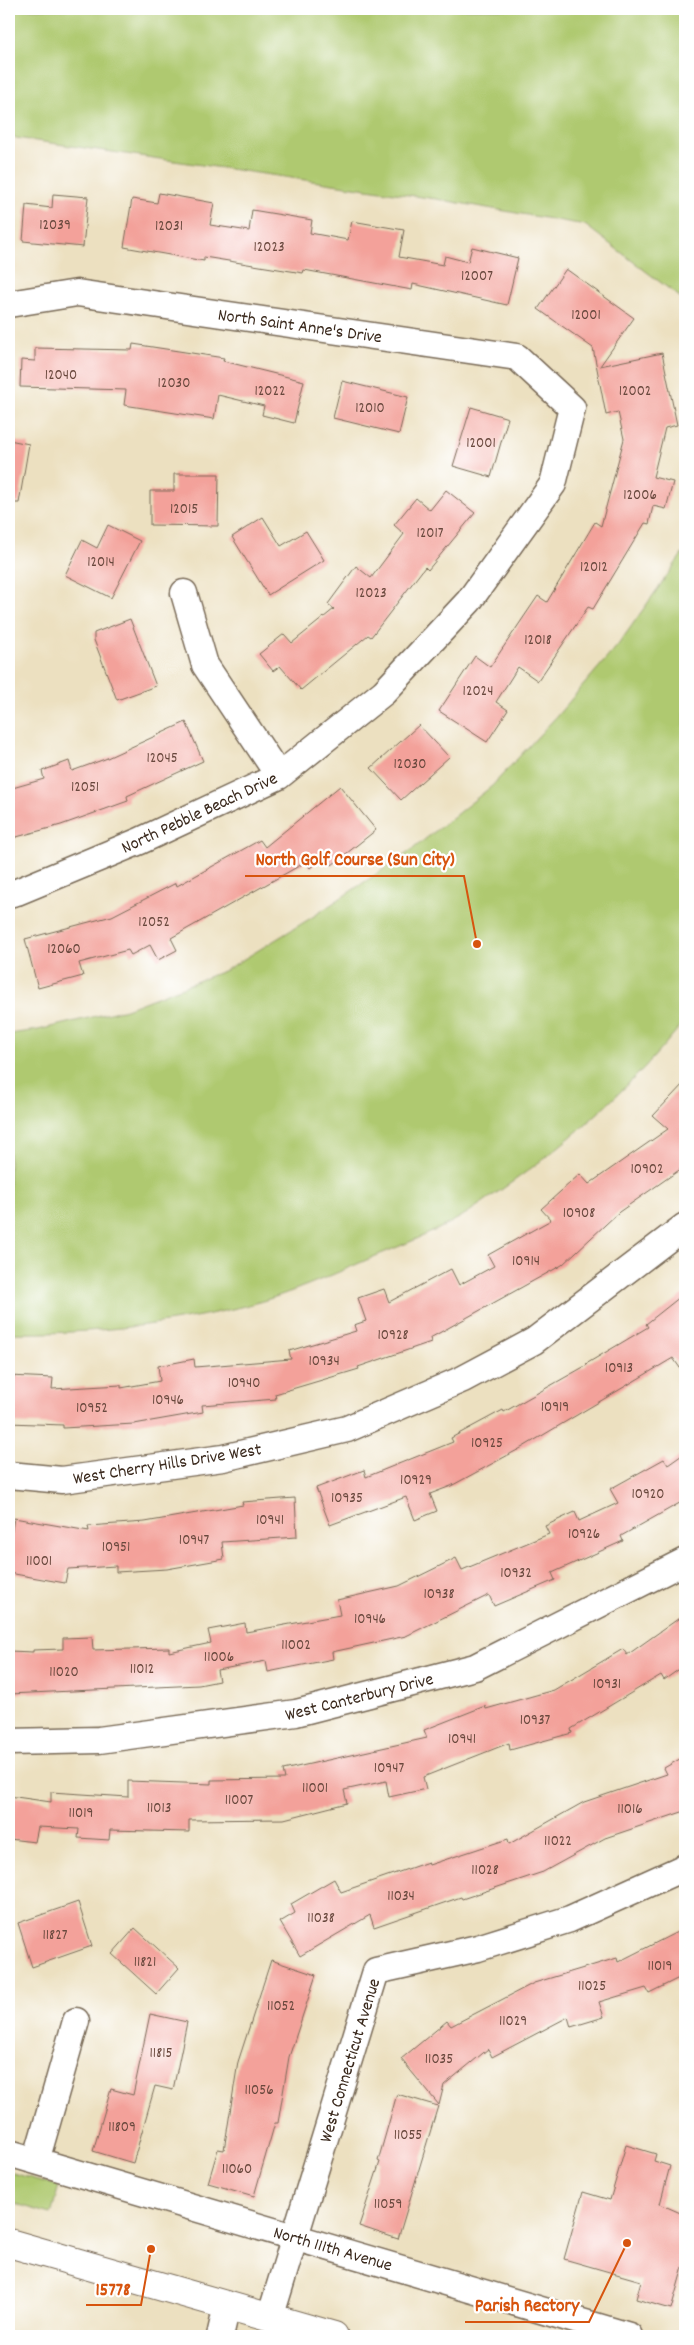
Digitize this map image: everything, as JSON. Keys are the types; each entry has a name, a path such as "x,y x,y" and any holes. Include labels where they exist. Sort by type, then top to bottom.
{"street":[{"name":"North Saint Anne's Drive","path":"9,304 78,293 517,357 572,408"},
{"name":"North Pebble Beach Drive","path":"9,894 140,841 279,776 384,692 469,601 553,484 572,408"},
{"path":"184,593 205,665 279,776"},
{"name":"West Cherry Hills Drive West","path":"9,1475 62,1480 223,1458 347,1429 463,1379 534,1341 685,1226"},
{"name":"West Canterbury Drive","path":"9,1742 99,1740 296,1713 475,1668 685,1561"},
{"name":"West Connecticut Avenue","path":"270,2318 376,1971 478,1948 570,1919 685,1866"},
{"path":"36,2161 76,2021"},
{"name":"North 111th Avenue","path":"9,2153 629,2336"},
{"path":"9,2243 334,2336"},
{"path":"220,2336 228,2306"}],"green space":[{"path":"9,9 685,9 685,301 585,225 436,199 9,137"},
{"path":"685,550 685,1020 665,1044 644,1068 599,1112 527,1172 470,1212 419,1238 294,1290 236,1308 172,1321 105,1330 9,1333 9,1034 38,1030 126,1009 226,970 311,918 409,852 492,786 556,717 618,645"},
{"path":"9,2172 59,2186 51,2214 9,2202"}],"building":[{"path":"159,193 214,203 210,225 249,231 252,210 312,220 310,233 348,240 352,221 404,230 399,257 443,265 445,256 468,262 472,247 518,258 507,305 413,284 412,290 304,270 303,273 204,257 204,261 124,247 132,199 157,203"},
{"path":"53,194 88,197 83,247 23,241 26,205 52,208"},
{"path":"566,269 634,318 600,366 662,353 677,425 665,428 653,477 673,482 666,509 653,506 649,524 645,523 593,609 588,607 538,681 518,667 496,702 508,710 487,742 439,711 475,656 490,667 538,596 547,602 595,522 601,526 624,439 618,412 606,415 593,348 538,309"},
{"path":"133,344 224,358 223,361 304,381 294,423 262,415 264,406 218,395 214,419 124,405 126,390 20,387 21,360 35,361 35,348 132,350"},
{"path":"342,381 408,397 399,434 333,418"},
{"path":"471,407 508,418 491,477 453,466"},
{"path":"9,440 29,444 19,503 9,503"},
{"path":"174,474 219,474 218,526 150,525 150,491 174,491"},
{"path":"446,490 475,513 428,570 425,567 371,637 368,635 301,690 280,666 273,671 259,654 284,634 292,643 334,609 328,604 356,566 371,578 404,534 394,525 416,498 430,510"},
{"path":"263,517 281,546 306,531 324,560 268,595 232,537"},
{"path":"108,525 140,541 111,598 65,575 82,540 97,548"},
{"path":"130,619 156,686 117,700 94,640 94,633"},
{"path":"186,722 203,761 127,796 128,801 61,825 9,839 9,789 44,779 42,771 69,761 72,771 105,759"},
{"path":"419,725 449,757 401,800 371,768"},
{"path":"340,786 376,830 332,865 325,856 310,868 306,862 171,938 177,950 158,960 150,945 131,955 128,950 79,963 83,976 38,988 25,939 112,916 176,883 177,886 260,840 265,847"},
{"path":"685,1082 685,1166 619,1212 562,1265 430,1338 431,1342 358,1367 359,1369 275,1394 276,1399 202,1405 203,1412 134,1424 63,1428 63,1425 9,1423 9,1376 53,1378 52,1389 121,1385 121,1388 160,1381 158,1366 194,1359 195,1367 291,1359 289,1351 356,1331 354,1325 366,1321 358,1298 384,1289 389,1302 451,1269 459,1285 494,1266 488,1255 551,1220 541,1209 580,1174 589,1184 668,1129 653,1116"},
{"path":"685,1293 685,1375 673,1358 523,1447 451,1486 430,1494 437,1511 415,1520 406,1497 330,1525 316,1488 364,1470 366,1477 453,1442 451,1438 503,1410 504,1412 587,1365 648,1327 646,1324"},
{"path":"685,1453 685,1500 621,1536 623,1541 552,1573 555,1580 494,1606 489,1595 406,1636 332,1652 333,1659 268,1672 266,1661 217,1670 219,1681 199,1685 9,1694 9,1651 33,1652 33,1650 63,1649 63,1638 92,1637 93,1650 169,1648 169,1652 211,1643 208,1630 245,1623 246,1632 340,1615 337,1600 399,1586 456,1558 462,1570 549,1534 545,1526 575,1512 579,1521 618,1503 610,1489 664,1459 668,1465"},
{"path":"295,1498 297,1537 222,1542 224,1559 167,1569 116,1572 116,1566 68,1569 65,1583 9,1573 9,1548 14,1518 89,1531 88,1526 145,1522 243,1505 242,1502"},
{"path":"685,1614 685,1665 664,1680 661,1675 571,1729 572,1733 510,1750 509,1743 423,1777 426,1789 389,1797 386,1781 344,1790 347,1803 284,1819 189,1820 189,1832 110,1830 109,1840 78,1838 79,1829 38,1827 35,1842 9,1839 9,1796 51,1802 51,1792 128,1797 128,1781 211,1784 211,1780 285,1779 283,1770 427,1738 424,1730 485,1706 486,1709 554,1690 623,1649 627,1655"},
{"path":"685,1756 685,1811 605,1838 543,1872 462,1899 461,1897 374,1927 370,1915 300,1956 280,1922 295,1913 291,1904 334,1879 341,1892 428,1862 429,1865 508,1839 509,1844 584,1802 667,1774 664,1768"},
{"path":"78,1902 92,1946 32,1967 18,1923"},
{"path":"135,1928 179,1968 156,1994 112,1954"},
{"path":"685,1928 685,1975 649,1993 646,1988 599,2002 604,2017 571,2027 568,2017 492,2057 488,2049 444,2085 439,2105 401,2059 447,2021 451,2026 534,1983 617,1958 618,1962"},
{"path":"271,1960 316,1975 289,2057 278,2123 275,2123 254,2196 208,2183 218,2149 224,2150 238,2062"},
{"path":"150,2014 187,2022 173,2090 155,2086 133,2163 93,2151 111,2089 133,2095"},
{"path":"397,2094 438,2106 398,2239 359,2226 380,2162 378,2161"},
{"path":"626,2145 656,2154 654,2161 670,2166 660,2204 685,2215 685,2260 671,2309 636,2299 641,2281 564,2259 583,2192 610,2200"}],"place":[{"name":"North Golf Course (Sun City)","path":"477,944"},
{"name":"Parish Rectory","path":"627,2243"},
{"name":"15778","path":"151,2249"}]}
